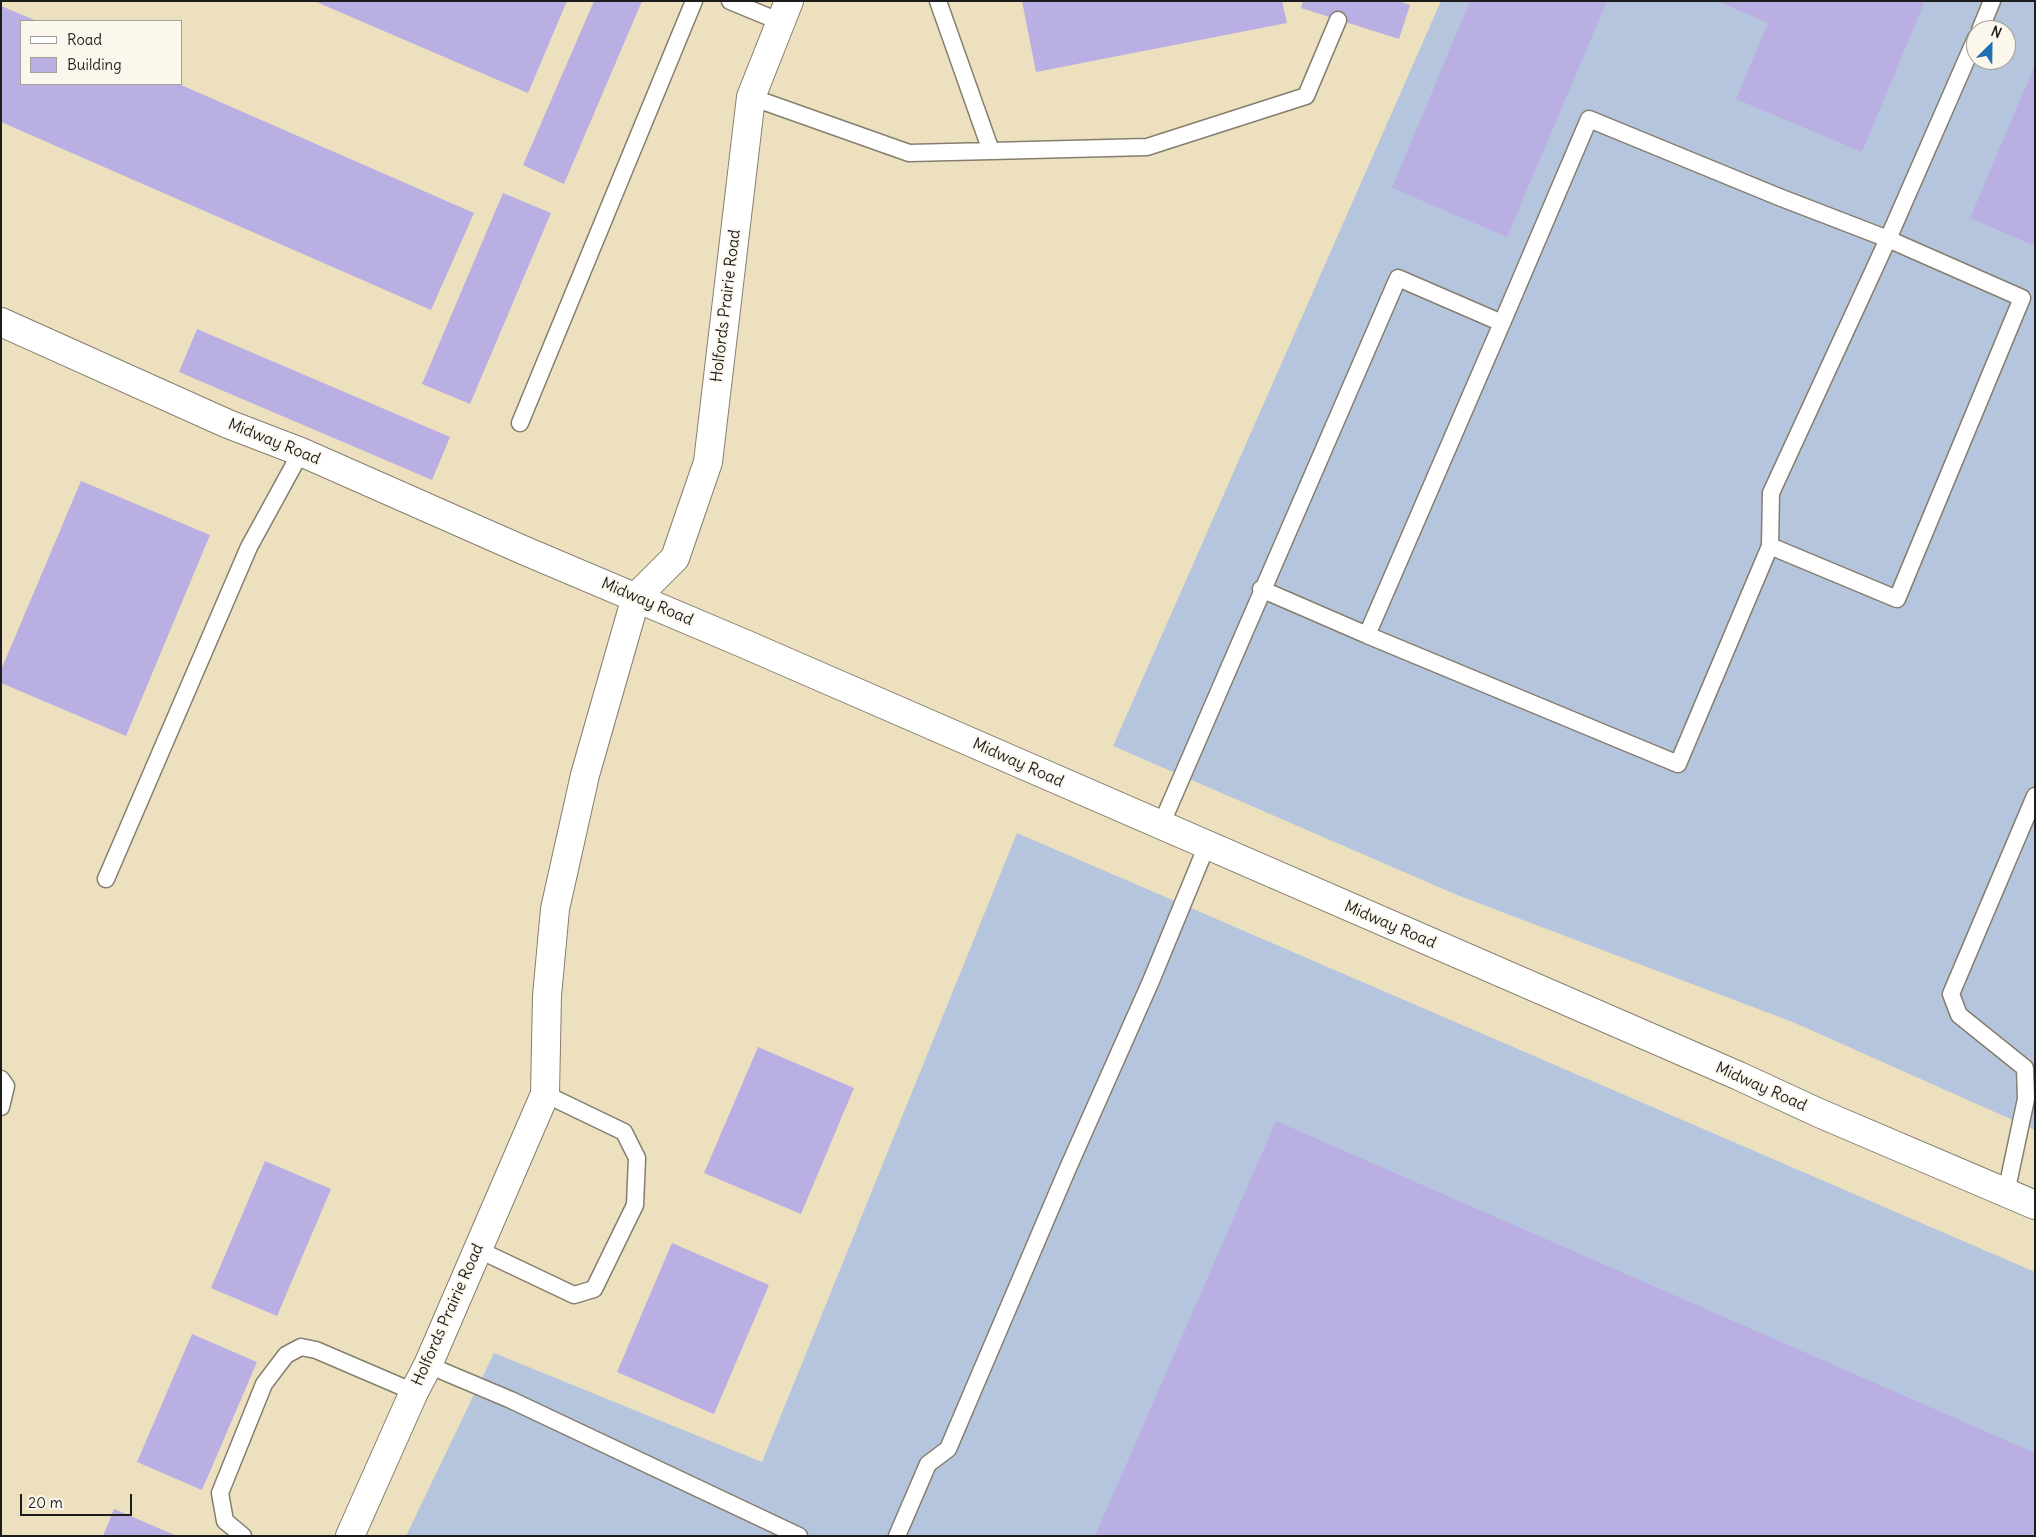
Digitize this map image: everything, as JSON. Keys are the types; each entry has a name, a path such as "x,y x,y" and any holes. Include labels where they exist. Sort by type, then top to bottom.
{"street":[{"name":"Holfords Prairie Road","path":"636,597 675,558 708,462 752,97 785,12"},
{"name":"Midway Road","path":"1,322 228,424 301,452 2035,1206"},
{"path":"546,1094 547,996 555,909 585,775 636,597"},
{"name":"Holfords Prairie Road","path":"350,1536 414,1392 428,1365 546,1094"}],"lane":[{"path":"520,423 694,1"},
{"path":"730,1 785,12"},
{"path":"938,1 991,151"},
{"path":"1984,20 1992,1"},
{"path":"752,97 909,153 1147,147 1306,96 1338,20"},
{"path":"1261,589 1678,764 1770,546 1771,493 1888,239 1966,61"},
{"path":"1368,635 1589,119 1779,197 1888,239 2022,298 1897,599 1770,546"},
{"path":"1161,825 1261,589 1398,278 1502,322"},
{"path":"106,879 249,547 301,452"},
{"path":"2006,1193 2026,1099 2025,1068 1959,1014 1950,994 2035,796"},
{"path":"897,1536 928,1464 948,1450 1068,1168 1152,981 1207,845"},
{"path":"1,1079 6,1086 1,1107"},
{"path":"477,1249 574,1295 594,1289 635,1205 637,1158 624,1132 546,1094"},
{"path":"243,1536 225,1521 220,1493 264,1384 286,1355 301,1347 316,1350 414,1392"},
{"path":"428,1365 511,1400 799,1536"}],"shaded area":[{"path":"1441,1 2035,1 2035,1130 1795,1023 1457,895 1113,746"},
{"path":"1017,833 2035,1272 2035,1536 406,1536 494,1353 762,1462"}],"building":[{"path":"314,1 567,1 528,93"},
{"path":"594,1 642,1 564,184 523,165"},
{"path":"1022,1 1282,1 1287,23 1036,72"},
{"path":"1303,1 1399,1 1410,5 1399,39 1301,8"},
{"path":"1470,1 1607,1 1507,237 1392,188"},
{"path":"1717,1 1925,1 1862,152 1736,99 1768,23"},
{"path":"1,6 35,20 20,20 20,85 181,85 474,213 431,310 1,122"},
{"path":"2035,65 2035,246 1970,218"},
{"path":"503,193 551,213 470,404 422,384"},
{"path":"197,329 450,437 432,480 179,372"},
{"path":"81,481 210,535 126,736 1,683 1,670"},
{"path":"758,1047 854,1088 801,1214 704,1173"},
{"path":"1276,1121 2035,1453 2035,1536 1095,1536"},
{"path":"265,1161 331,1189 277,1316 211,1288"},
{"path":"672,1243 769,1285 714,1414 617,1372"},
{"path":"192,1334 257,1362 202,1490 137,1462"},
{"path":"114,1509 177,1536 103,1536"}]}
